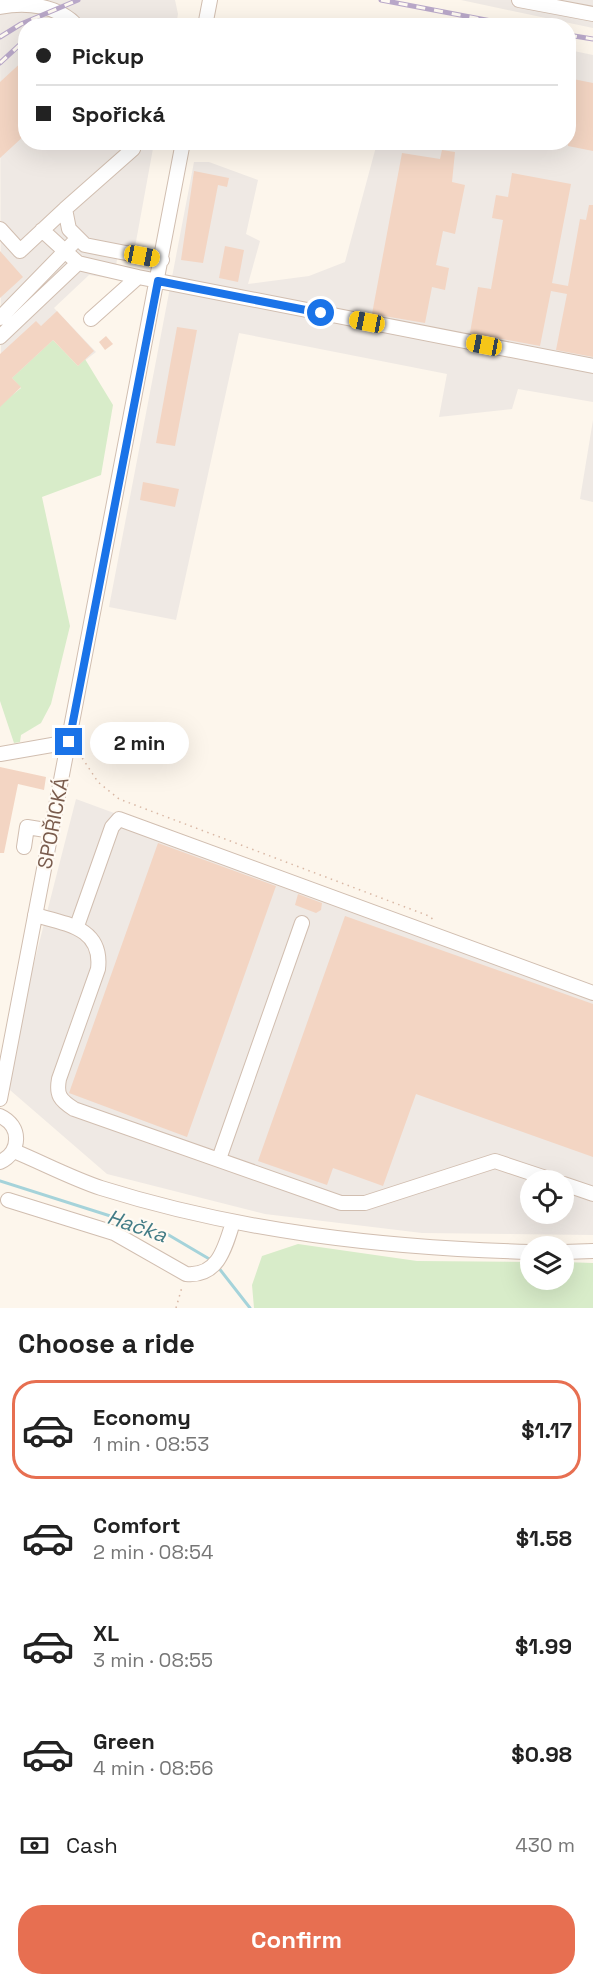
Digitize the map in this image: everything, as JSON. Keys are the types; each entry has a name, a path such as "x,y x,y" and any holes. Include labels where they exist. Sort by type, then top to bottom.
{"street":[{"path":"207,18 210,0"},
{"path":"519,0 593,14"},
{"path":"0,7 9,5 51,8 62,12 68,18"},
{"path":"0,229 20,251 131,150"},
{"name":"SPOŘICKÁ","path":"0,1099 182,150"},
{"path":"65,209 69,229 86,245 162,260"},
{"path":"42,230 78,263 138,277 593,366"},
{"path":"0,318 77,239"},
{"path":"0,337 78,263"},
{"path":"91,320 138,277"},
{"path":"0,754 69,742"},
{"path":"77,926 112,827 119,819 593,993"},
{"path":"24,847 27,827 51,831"},
{"path":"36,915 77,926 93,940 100,955 98,969 58,1079 57,1093 62,1102 74,1109 341,1203 365,1203 495,1161 522,1170"},
{"path":"219,1159 302,923"},
{"path":"0,1116 8,1120 16,1131 14,1151 0,1162"},
{"path":"14,1151 101,1188 233,1222 372,1243 520,1252"},
{"path":"574,1188 593,1194"},
{"path":"8,1200 114,1233 186,1274 208,1272 223,1255 233,1222"},
{"path":"574,1252 593,1251"}],"path":[{"path":"69,742 83,757 99,782 119,799 429,916 437,924"},
{"path":"176,1308 186,1274"}],"shaded area":[{"path":"0,0 175,0 177,18 18,18 18,150 153,150 135,247 119,246 114,279 89,275 54,308 96,352 78,366 54,340 13,378 20,388 1,406"},
{"path":"461,0 593,0 593,28 576,24 576,18 546,18"},
{"path":"576,51 593,55 593,402 518,389 512,409 439,417 447,374 239,333 176,620 109,607 194,162 209,162 258,180 246,234 260,241 248,284 309,276 345,262 375,150 576,150"},
{"path":"593,420 593,502 580,499"},
{"path":"76,799 418,925 435,943 593,993 593,1235 422,1233 265,1214 107,1174 3,1084"}],"green space":[{"path":"53,340 78,366 85,359 113,405 101,475 42,497 70,626 51,704 41,723 21,735 20,742 14,743 0,701 0,405 21,388 12,378"},
{"path":"298,1244 417,1261 520,1262 520,1290 574,1290 574,1262 593,1263 593,1308 254,1308 252,1285 262,1256"}],"building":[{"path":"18,65 18,141 0,158 0,82"},
{"path":"576,80 593,83 593,151 576,148"},
{"path":"442,150 455,152 452,182 465,185 455,234 443,231 436,265 449,268 445,290 432,287 425,323 372,314 402,153 440,159"},
{"path":"194,171 229,178 227,187 218,185 203,263 181,260"},
{"path":"512,173 571,184 552,283 568,286 580,219 586,220 589,205 593,205 593,357 556,350 567,294 551,291 540,346 470,333 478,287 491,289 503,220 492,218 496,195 508,197"},
{"path":"225,246 244,250 238,282 219,278"},
{"path":"0,251 23,277 0,298"},
{"path":"57,311 94,351 78,366 53,340 12,378 21,387 0,407 0,354 36,321 41,326"},
{"path":"177,327 197,330 175,446 156,443"},
{"path":"106,336 113,344 105,350 99,342"},
{"path":"143,482 179,489 175,507 140,500"},
{"path":"0,767 46,777 44,790 18,784 4,853 0,853"},
{"path":"158,843 276,886 187,1137 69,1093"},
{"path":"298,894 322,903 321,910 316,913 295,905"},
{"path":"345,916 593,1004 593,1157 416,1094 383,1186 333,1168 327,1185 258,1161"}],"waterway":[{"name":"Hačka","path":"0,1181 167,1234 211,1260"},
{"name":"Hačka","path":"218,1267 250,1308"}],"railway":[{"path":"35,18 78,0"},
{"path":"381,0 476,18"},
{"path":"0,37 18,26"},
{"path":"576,36 593,39"},
{"path":"0,63 18,46"}],"route":[{"path":"69,742 158,281 321,313"}]}
